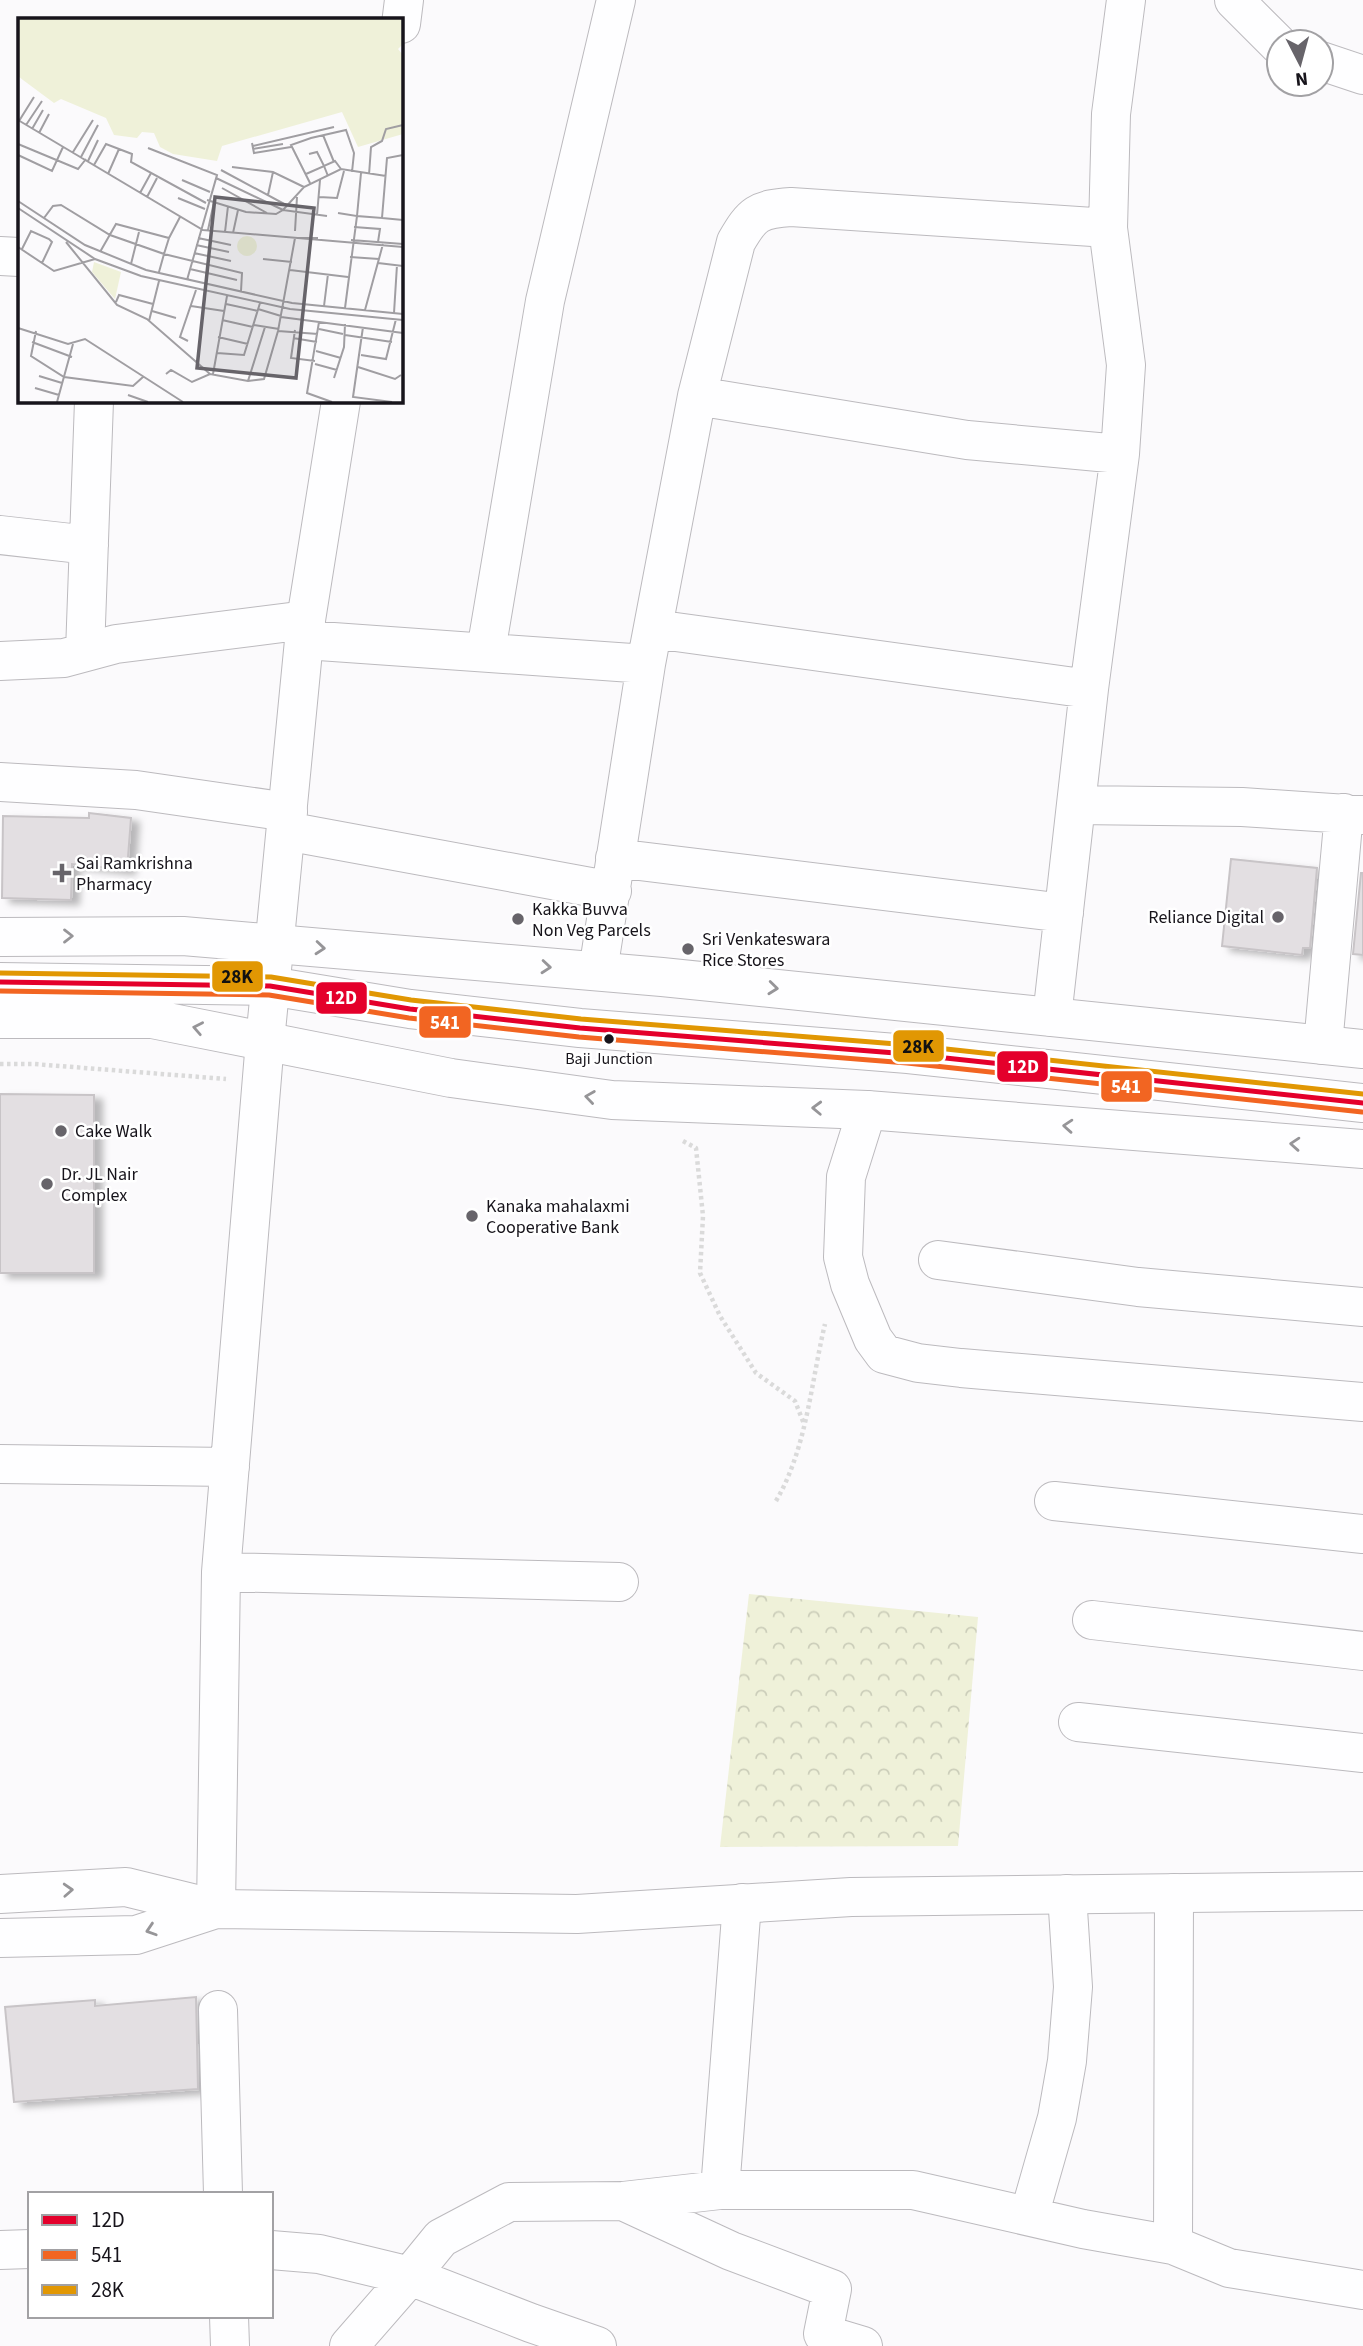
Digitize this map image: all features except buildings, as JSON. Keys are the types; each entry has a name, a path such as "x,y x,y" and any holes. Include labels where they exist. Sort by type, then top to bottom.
{"street":[{"path":"402,18 404,0"},
{"path":"486,651 545,301 616,0"},
{"path":"1052,1017 1089,689 1120,454 1126,365 1108,228 1111,114 1126,0"},
{"path":"1234,0 1265,31"},
{"path":"1335,66 1363,75"},
{"path":"598,971 650,647 697,396 736,242 751,219 767,209 791,207 1108,228"},
{"path":"0,256 18,257"},
{"path":"697,396 967,440 1120,454"},
{"path":"85,652 94,402"},
{"path":"216,1909 221,1572 265,1041 305,630 341,402"},
{"path":"0,535 89,545"},
{"path":"0,661 64,658 116,644 305,630 360,645 486,651 650,647 1089,689"},
{"path":"0,782 136,790 287,822 613,875 1064,914"},
{"path":"1076,805 1242,807 1354,814 1322,1045"},
{"path":"0,937 183,936 598,971 1363,1049"},
{"path":"0,982 270,986 410,1009 567,1027 908,1054 1363,1103"},
{"path":"0,1019 152,1019 451,1078 612,1100 867,1110 1363,1149"},
{"path":"867,1110 846,1177 843,1257 862,1315 873,1339 884,1354 918,1363 1363,1402"},
{"path":"938,1260 1138,1287 1363,1307"},
{"path":"0,1464 230,1467"},
{"path":"1054,1501 1363,1534"},
{"path":"221,1572 619,1582"},
{"path":"1092,1620 1363,1651"},
{"path":"1078,1722 1363,1753"},
{"path":"0,1894 126,1886 216,1909 578,1914 851,1897 1363,1891"},
{"path":"1173,2245 1174,1893"},
{"path":"1029,2216 1057,2118 1067,2061 1073,1987 1067,1894"},
{"path":"720,2190 743,1903"},
{"path":"0,1938 136,1935 216,1909"},
{"path":"218,2010 223,2192"},
{"path":"360,2343 441,2238 509,2202 623,2201 720,2190 913,2190 1173,2245 1229,2268 1363,2290"},
{"path":"623,2201 731,2251 832,2289 821,2340 863,2346"},
{"path":"0,2250 28,2249"},
{"path":"273,2250 319,2254 410,2276 597,2346"},
{"path":"229,2318 230,2346"}],"path":[{"path":"674,1136 696,1148 703,1216 700,1273 720,1316 757,1373 795,1401 804,1424"},
{"path":"776,1500 785,1485 804,1424 826,1318 847,1272"}],"green space":[{"path":"749,1594 978,1617 958,1846 720,1847"}],"transit line":[{"name":"28K","path":"0,973 271,977 411,1000 581,1019 909,1045 1363,1094"},
{"name":"12D","path":"0,982 270,986 410,1009 580,1028 908,1054 1363,1103"},
{"name":"541","path":"0,991 269,995 409,1018 579,1037 907,1063 1362,1112"}],"place":[{"name":"Sai Ramkrishna Pharmacy","path":"62,873"},
{"name":"Reliance Digital","path":"1278,917"},
{"name":"Kakka Buvva Non Veg Parcels","path":"518,919"},
{"name":"Sri Venkateswara Rice Stores","path":"688,949"},
{"name":"Baji Junction","path":"609,1039"},
{"name":"Cake Walk","path":"61,1131"},
{"name":"Dr. JL Nair Complex","path":"47,1184"},
{"name":"Kanaka mahalaxmi Cooperative Bank","path":"472,1216"}]}
